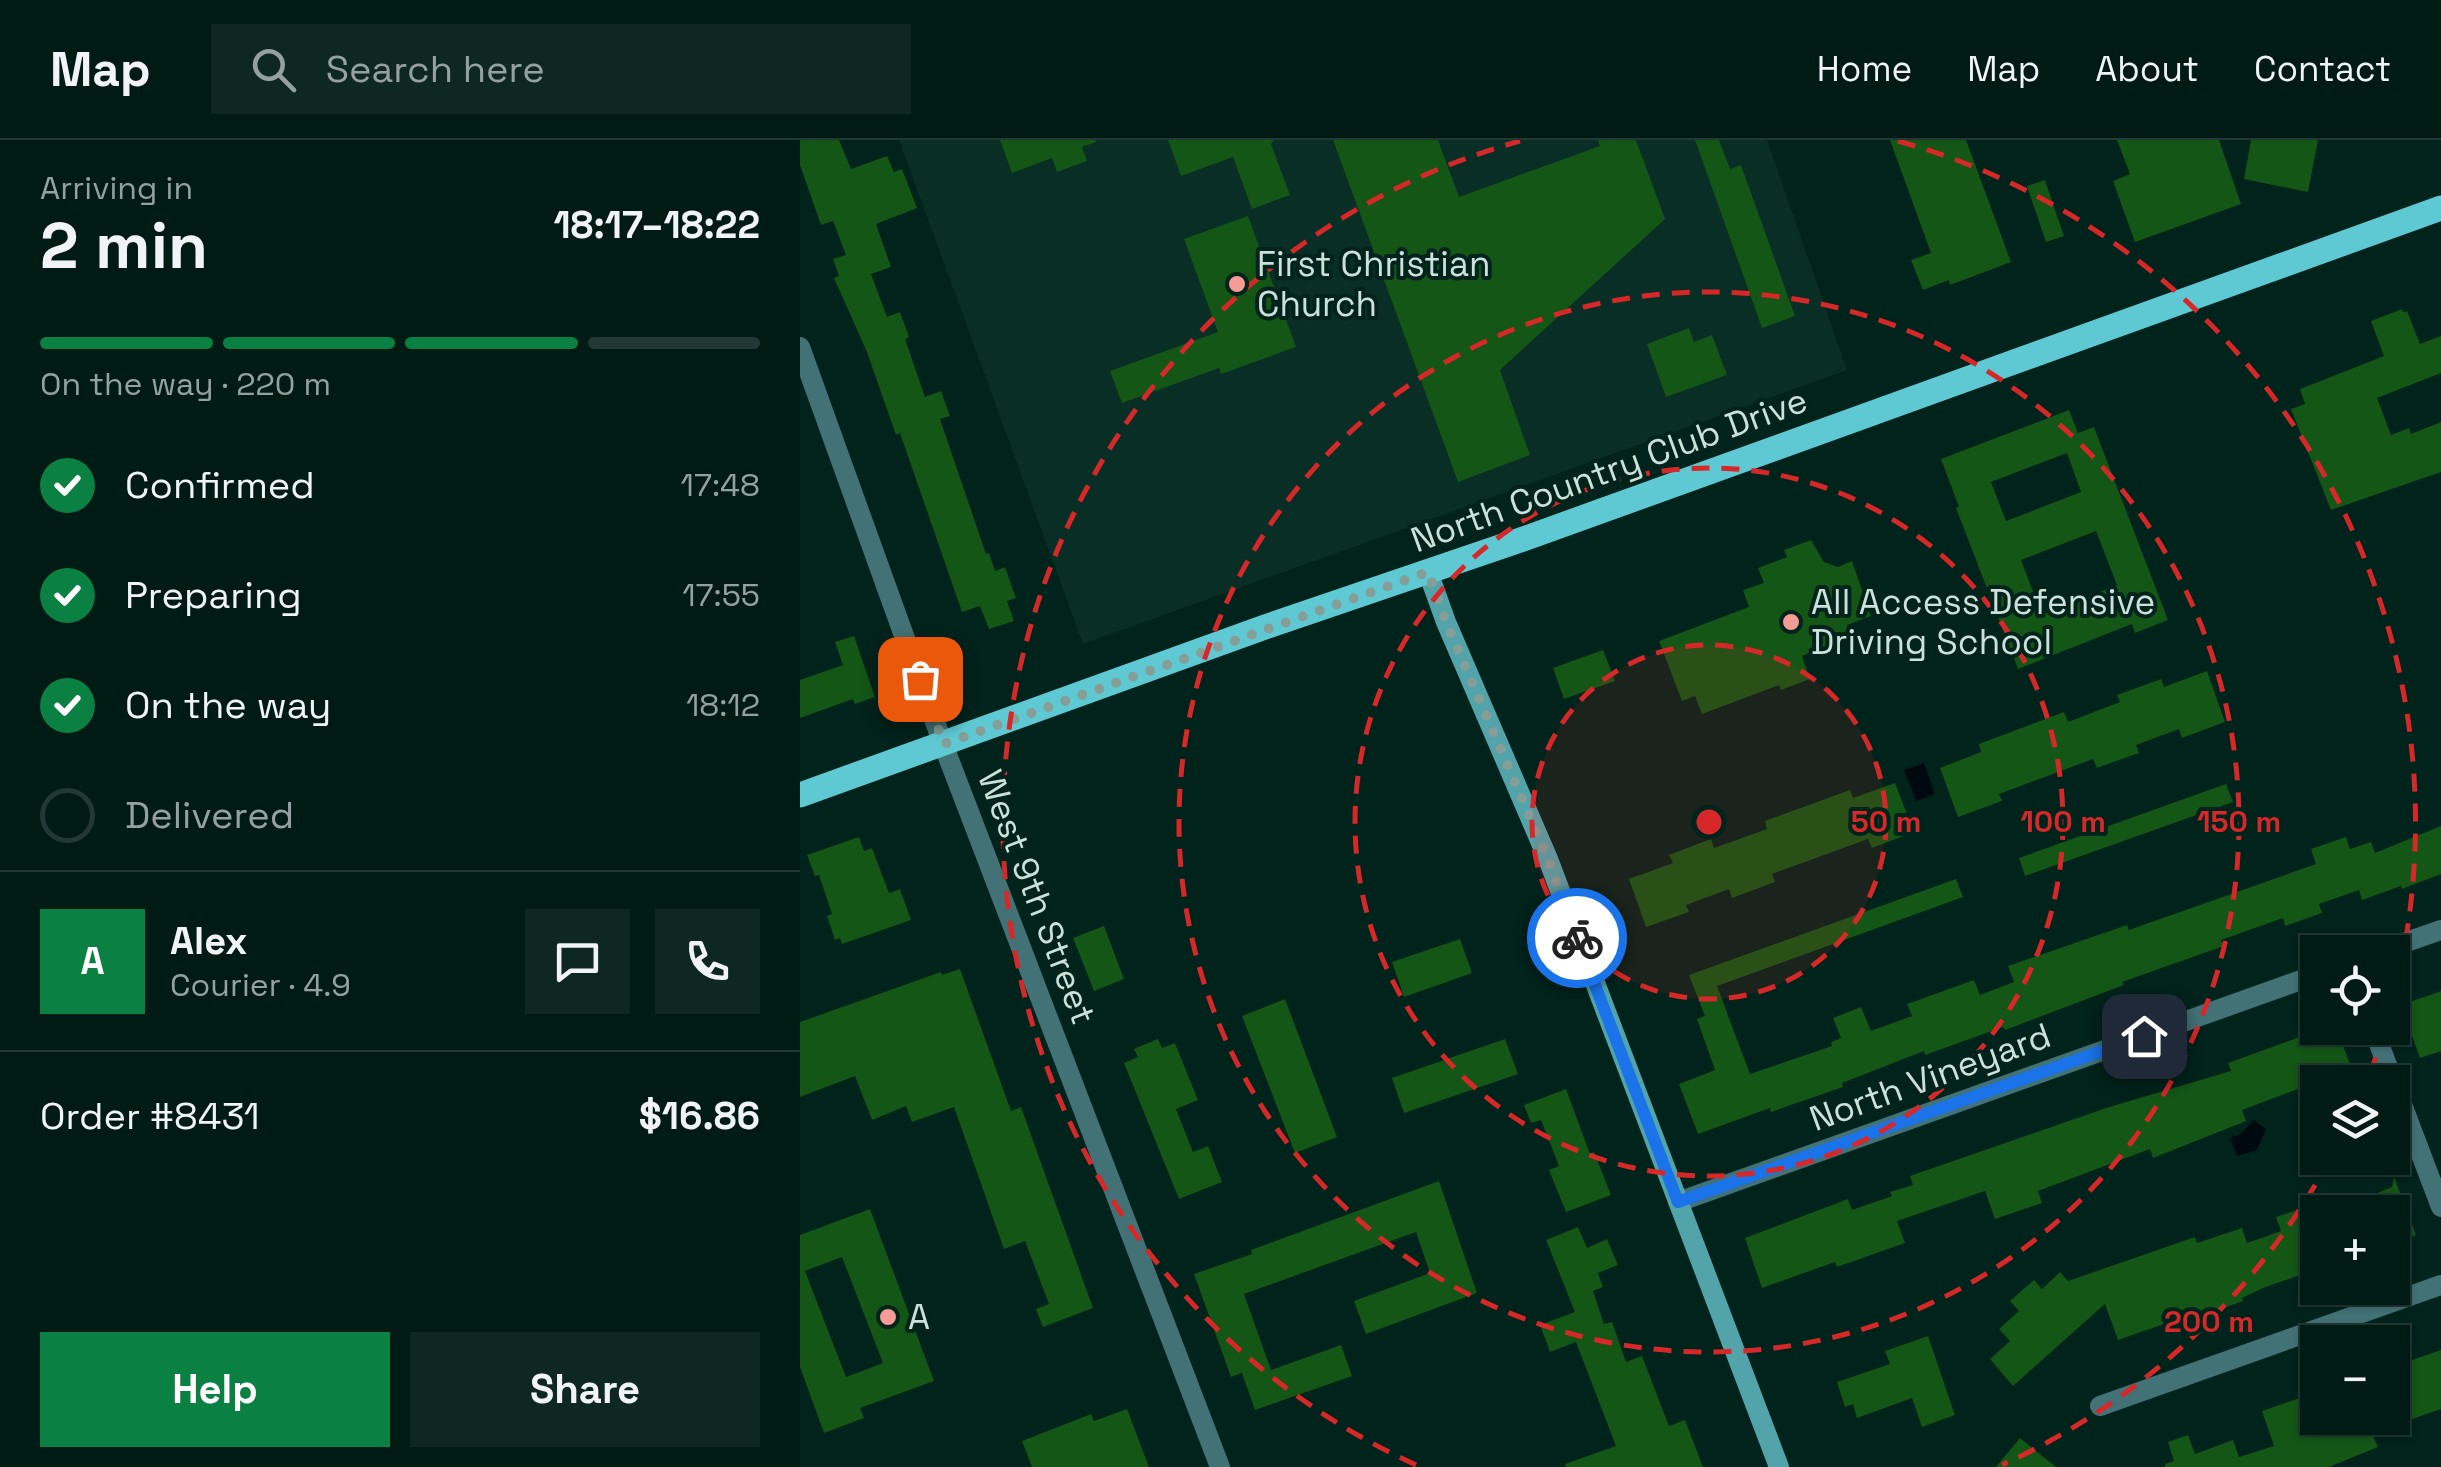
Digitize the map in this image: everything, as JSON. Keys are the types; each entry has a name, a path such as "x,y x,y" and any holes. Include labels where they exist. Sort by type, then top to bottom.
{"main road":[{"name":"North Country Club Drive","path":"800,795 2441,208"},
{"path":"1428,572 1548,859 1780,1467"}],"street":[{"name":"West 9th Street","path":"800,347 944,744 1220,1467"},
{"path":"2410,941 2441,930"},
{"name":"North Vineyard","path":"1678,1202 2300,980"},
{"path":"2379,1045 2441,1207"},
{"path":"2100,1406 2441,1285"}],"shaded area":[{"path":"899,140 1767,140 1847,370 1083,644"},
{"path":"1924,763 1935,794 1916,801 1904,770"},
{"path":"2254,1120 2266,1129 2257,1150 2237,1156 2230,1138"}],"building":[{"path":"800,140 839,140 851,169 887,156 894,172 902,169 917,208 876,224 891,267 871,274 887,317 900,312 925,397 941,391 950,416 940,419 986,554 989,553 995,571 1005,567 1016,598 1007,601 1014,621 989,629 980,606 962,612 900,433 896,435 867,352 834,278 839,276 833,259 846,255 833,221 821,225 800,165"},
{"path":"1000,140 1096,142 1082,147 1087,161 1057,172 1052,158 1012,173"},
{"path":"1168,140 1274,140 1271,144 1290,195 1252,209 1233,157 1181,176"},
{"path":"1333,140 1438,140 1459,197 1600,146 1598,140 1636,140 1665,219 1500,370 1530,455 1458,482"},
{"path":"1695,140 1719,140 1730,169 1741,165 1795,316 1762,328"},
{"path":"1890,140 1966,140 2011,262 1950,285 1949,280 1923,290 1911,260 1931,253"},
{"path":"2117,140 2219,140 2241,204 2135,242 2113,181 2130,174"},
{"path":"2251,140 2318,140 2308,192 2244,179"},
{"path":"2045,180 2064,236 2046,242 2027,186"},
{"name":"First Christian Church","path":"1248,216 1296,347 1221,374 1219,368 1122,403 1110,371 1218,332 1184,239"},
{"path":"2402,309 2407,311 2420,344 2441,336 2441,373 2377,398 2391,435 2409,428 2411,434 2441,422 2441,472 2331,510 2291,409 2305,404 2300,389 2384,356 2371,321"},
{"path":"1689,328 1694,342 1712,335 1727,375 1666,397 1647,344"},
{"path":"2069,410 2078,433 2094,427 2168,620 2135,633 2132,624 2018,669 1941,459","holes":["2067,453 2081,492 2006,521 1991,482","2096,531 2117,585 2042,615 2021,560"]},
{"path":"1811,540 1824,562 1838,567 1852,561 1871,616 1847,625 1851,635 1802,656 1810,679 1781,690 1779,685 1702,714 1695,696 1682,701 1659,641 1749,607 1743,590 1764,583 1758,568 1787,557 1784,550"},
{"path":"854,636 875,697 855,704 853,699 800,718 800,680 843,665 835,642"},
{"path":"1603,650 1615,681 1564,699 1553,668"},
{"path":"2207,671 2225,722 2182,738 2179,729 2136,745 2139,753 2097,768 2093,759 1999,794 2002,801 1958,817 1940,768 1981,752 1979,744 2064,712 2068,722 2120,702 2117,695 2161,679 2164,687"},
{"path":"1895,783 1914,832 1872,848 1868,839 1772,874 1775,882 1732,898 1729,889 1686,905 1689,912 1646,927 1629,879 1673,863 1669,855 1711,839 1714,848 1767,829 1765,821 1850,790 1853,798"},
{"path":"2226,784 2233,802 2025,876 2019,858"},
{"path":"2441,826 2441,874 2362,900 2359,890 2319,904 2322,913 2285,926 2283,918 2221,940 2224,946 2122,982 2124,985 2005,1030 2003,1027 1925,1055 1924,1051 1842,1083 1843,1087 1771,1112 1770,1108 1698,1134 1679,1084 1715,1070 1697,1019 1705,1016 1689,975 1956,879 1963,897 1717,986 1750,1074 1832,1046 1831,1042 1841,1038 1833,1018 1861,1007 1871,1031 1912,1016 1907,1004 1974,980 1980,995 2014,982 2008,966 2127,925 2129,930 2316,864 2311,849 2346,837 2350,849 2371,842 2375,853"},
{"path":"859,837 864,851 872,848 889,893 900,889 911,920 842,944 840,938 835,940 827,916 832,914 819,875 815,876 807,855"},
{"path":"1104,926 1124,979 1094,991 1073,938"},
{"path":"1460,939 1472,973 1404,997 1392,962"},
{"path":"960,969 1011,1111 1021,1107 1093,1308 1043,1327 1036,1309 1049,1304 1025,1241 1004,1249 954,1107 912,1122 906,1106 872,1120 855,1076 800,1097 800,1022 941,972 942,975"},
{"path":"2441,991 2441,1051 2420,1058 2410,1030 2410,1002"},
{"path":"1285,999 1337,1137 1295,1153 1242,1016"},
{"path":"2300,1037 2300,1045 2343,1045 2350,1065 2300,1065 2300,1088 2242,1110 2246,1121 2153,1158 2150,1149 2038,1191 2042,1203 1995,1219 1985,1191 1897,1221 1905,1243 1762,1288 1745,1238 1848,1199 1852,1210 1892,1196 1890,1192 1913,1185 1910,1176 2106,1108 2231,1071 2228,1063"},
{"path":"1158,1039 1162,1048 1175,1043 1198,1100 1176,1109 1193,1152 1208,1146 1222,1182 1179,1199 1124,1063 1138,1057 1134,1049"},
{"path":"1505,1039 1518,1074 1404,1113 1392,1078"},
{"path":"1566,1089 1590,1154 1594,1152 1611,1195 1566,1212 1549,1170 1559,1166 1541,1120 1531,1123 1524,1105"},
{"path":"2394,1177 2401,1195 2372,1195 2392,1187"},
{"path":"1439,1181 1477,1293 1366,1334 1354,1301 1430,1273 1416,1232 1244,1294 1271,1370 1341,1345 1352,1376 1255,1410 1242,1373 1231,1377 1194,1274"},
{"name":"A","path":"870,1209 934,1381 860,1408 864,1418 824,1433 800,1367 800,1235","holes":["842,1257 883,1363 846,1377 805,1271"]},
{"path":"2300,1209 2300,1275 2263,1288 2242,1298 2243,1301 2118,1340 2105,1304 2013,1386 1990,1359 2010,1341 1999,1329 2019,1311 2010,1301 2034,1280 2042,1289 2060,1272 2068,1281 2195,1237 2197,1243 2242,1228 2247,1243 2281,1231 2276,1217"},
{"path":"1578,1227 1587,1248 1607,1239 1618,1265 1598,1273 1603,1287 1593,1291 1604,1324 1612,1322 1626,1362 1642,1356 1669,1426 1685,1420 1703,1467 1566,1467 1565,1464 1616,1446 1576,1342 1550,1352 1540,1325 1575,1312 1546,1240"},
{"path":"1928,1336 1955,1415 1922,1427 1912,1398 1857,1418 1853,1404 1845,1407 1837,1382 1890,1364 1885,1351"},
{"path":"2441,1350 2441,1409 2410,1420 2410,1361"},
{"path":"2300,1398 2300,1435 2373,1435 2378,1447 2329,1467 2165,1467 2174,1461 2168,1442 2188,1435 2195,1454 2233,1440 2239,1457 2274,1446 2262,1411"},
{"path":"1127,1409 1149,1467 1032,1467 1022,1441 1091,1414 1094,1421"},
{"path":"2020,1438 2056,1467 1996,1467"}],"way so far":[{"path":"920,679 944,744 1428,572 1577,938"}],"place":[{"name":"First Christian Church","path":"1237,284"},
{"name":"All Access Defensive Driving School","path":"1791,622"},
{"name":"A","path":"888,1317"}],"route":[{"path":"1577,938 1678,1202 2144,1036"}]}
